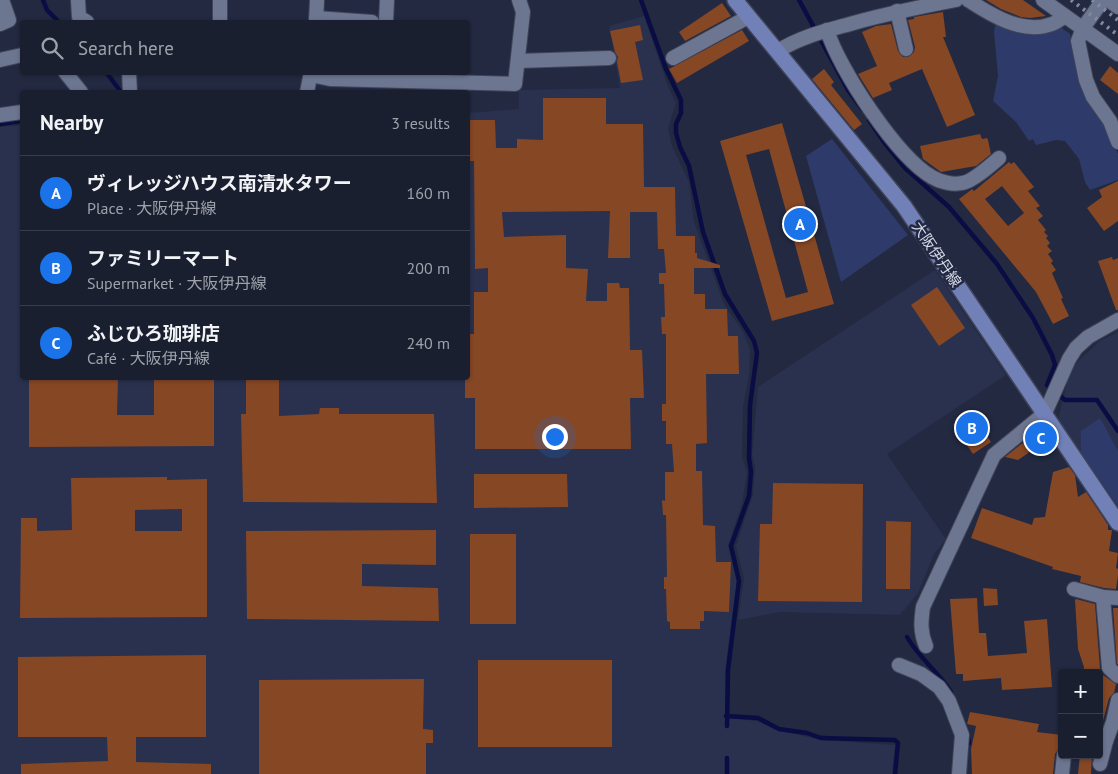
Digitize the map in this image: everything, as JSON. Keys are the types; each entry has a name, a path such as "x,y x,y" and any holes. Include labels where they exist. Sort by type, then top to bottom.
{"main road":[{"name":"大阪伊丹線","path":"735,0 904,206 1118,523"}],"street":[{"path":"0,24 9,20 2,0"},
{"path":"78,0 78,17 83,20"},
{"path":"220,0 220,20"},
{"path":"317,0 319,20"},
{"path":"386,20 387,0"},
{"path":"308,90 314,75 330,79 515,84 524,12 519,0"},
{"path":"778,51 792,42 893,8 956,0"},
{"path":"968,0 1000,20 1016,24 1042,27 1053,24 1065,16"},
{"path":"1043,0 1118,54"},
{"path":"1103,0 1083,28 1078,42 1086,80 1093,97 1110,121 1118,142"},
{"path":"1108,0 1118,7"},
{"path":"893,8 906,49"},
{"path":"672,58 748,17"},
{"path":"827,30 844,68 862,97 904,154 933,178 954,184 964,183 999,158"},
{"path":"0,60 20,55"},
{"path":"518,61 609,58"},
{"path":"68,75 80,90"},
{"path":"128,75 130,90"},
{"path":"0,115 20,112"},
{"path":"926,646 920,625 923,606 994,455 1045,413 1069,359 1076,348 1088,337 1118,320"},
{"path":"1074,589 1103,597 1118,598"},
{"path":"1103,597 1109,668 1118,676"},
{"path":"899,664 921,674 939,687 949,701 962,735 959,774"},
{"path":"1103,741 1113,722 1118,700"},
{"path":"1062,774 1064,759"},
{"path":"1100,764 1101,759"}],"shaded area":[{"path":"644,16 669,89 676,103 668,128 672,146 689,182 694,222 724,304 743,332 750,349 749,375 743,406 742,457 747,472 742,504 728,545 737,580 725,671 725,718 757,721 777,730 821,740 895,745 892,774 0,774 0,127 20,125 20,380 470,380 470,113 519,109 519,90 620,88 609,26"},
{"path":"996,21 1059,26 1070,34 1086,96 1092,108 1106,124 1118,154 1118,180 1090,190 1085,182 1079,159 1065,141 1056,140 1036,145 1033,139 1029,141 1016,122 993,101 998,76 994,32"},
{"path":"832,139 908,235 841,282 806,156"},
{"path":"935,270 1006,375 887,454 946,539 934,554 918,593 900,615 780,612 738,620 744,578 736,546 753,495 755,467 752,455 758,387"},
{"path":"1118,332 1118,511 1058,420 1068,379 1077,362 1100,341"},
{"path":"1100,418 1118,451 1118,506 1081,453 1081,431"}],"building":[{"path":"986,0 1023,0 1046,16 1021,17 1001,9"},
{"path":"722,3 731,16 685,41 679,32"},
{"path":"943,12 946,37 943,37 975,115 947,127 922,69 889,83 892,90 873,98 858,74 877,66 862,32 876,26 891,24 898,51 903,57 908,57 914,52 915,47 908,20 914,19 914,17"},
{"path":"640,25 643,40 635,42 643,80 621,83 617,62 618,57 610,31"},
{"path":"742,30 749,41 677,83 669,69"},
{"path":"1110,66 1118,73 1118,94 1100,80"},
{"path":"824,69 834,82 831,85 862,124 854,130 812,79"},
{"path":"543,98 606,98 606,124 643,124 644,187 675,187 676,236 695,236 695,253 697,253 697,258 720,265 720,268 694,268 694,294 705,294 705,309 727,309 728,336 738,336 739,374 706,374 707,443 696,444 696,471 702,471 703,525 715,526 716,562 731,562 729,612 704,611 704,621 700,621 700,629 670,629 670,622 667,621 666,589 664,589 664,577 667,577 666,515 663,515 662,500 665,501 665,472 674,472 672,444 666,444 666,421 662,421 662,404 666,404 666,334 662,334 661,317 665,317 664,284 659,284 659,273 666,273 664,249 658,249 657,212 630,212 630,258 608,258 610,211 502,212 504,237 566,235 566,268 588,269 586,301 607,301 607,283 619,283 620,288 629,288 630,350 642,350 644,398 630,398 631,449 475,449 475,398 465,398 465,380 470,380 470,334 474,334 474,292 488,292 488,268 475,269 474,161 470,161 470,120 495,120 496,148 517,148 517,139 543,140"},
{"path":"782,123 834,304 772,321 720,141","holes":["769,149 808,292 786,298 746,155"]},
{"path":"980,134 982,139 987,138 991,154 976,166 941,172 923,159 920,146"},
{"path":"1009,162 1011,164 1014,162 1034,187 1028,191 1040,206 1036,208 1043,216 1038,220 1048,236 1046,238 1050,243 1047,246 1052,251 1048,254 1056,270 1052,273 1069,316 1053,324 1036,292 959,199 972,189 974,191","holes":["1002,186 1024,213 1008,226 985,199"]},
{"path":"1118,181 1118,221 1104,231 1087,208 1102,197 1099,190"},
{"path":"1112,257 1113,260 1118,258 1118,310 1116,310 1098,261"},
{"path":"937,287 965,328 939,346 911,305"},
{"path":"29,380 118,380 117,415 154,415 154,380 214,380 214,446 29,447"},
{"path":"246,380 279,380 279,416 319,414 320,408 339,408 339,414 434,414 437,503 243,502 241,414 246,414"},
{"path":"970,413 991,442 973,454 953,425"},
{"path":"1044,429 1050,438 1018,460 1005,457 1020,445"},
{"path":"1069,467 1075,475 1078,497 1086,492 1108,525 1108,530 1112,530 1109,551 1118,553 1116,589 1080,582 1081,576 1052,569 1053,567 971,538 982,508 1032,525 1034,518 1045,517 1053,472"},
{"path":"474,474 567,474 568,507 474,508"},
{"path":"167,477 167,480 207,479 207,617 20,618 21,518 37,518 37,531 72,530 71,478","holes":["182,509 182,531 135,531 135,510"]},
{"path":"773,483 863,484 862,602 758,601 760,524 772,524"},
{"path":"886,521 911,522 910,589 886,589"},
{"path":"436,530 436,565 362,564 362,586 438,588 439,621 247,619 246,531"},
{"path":"470,534 516,534 516,624 470,624"},
{"path":"983,588 997,589 998,605 984,606"},
{"path":"977,598 979,633 986,633 988,656 1027,653 1024,621 1047,619 1052,687 1002,690 1001,678 963,681 963,674 956,674 950,599"},
{"path":"1075,600 1095,604 1100,669 1084,669 1078,649"},
{"path":"1113,608 1118,608 1118,664 1117,664"},
{"path":"206,655 206,737 136,737 136,762 211,764 211,774 21,774 21,764 108,761 107,737 18,737 18,657"},
{"path":"478,660 612,660 612,747 478,747"},
{"path":"1103,675 1116,684 1114,693 1109,698 1103,721"},
{"path":"424,679 423,729 433,730 433,743 426,743 426,774 259,774 259,680"},
{"path":"970,712 1039,724 1037,732 1058,735 1058,750 1055,754 1053,774 972,774 971,749 976,726 967,724"},
{"path":"1080,759 1092,759 1091,774 1078,774"}],"waterway":[{"path":"43,0 47,10 57,20"},
{"path":"641,0 666,69 681,100 681,113 676,124 676,133 689,166 703,232 725,294 754,341 757,353 750,405 749,458 751,472 749,496 731,546 739,581 728,670 727,726"},
{"path":"799,0 848,90 862,109"},
{"path":"108,75 120,90"},
{"path":"869,120 905,168 949,207 997,264 1033,318 1052,355 1055,365 1047,385 1065,400 1097,400 1118,431"},
{"path":"0,124 20,121"},
{"path":"907,637 951,692"},
{"path":"726,716 758,718 779,729 807,733 821,738 895,740 898,743 895,774"},
{"path":"967,734 969,743"},
{"path":"727,758 727,774"}],"railway":[{"path":"1071,0 1118,35"},
{"path":"1092,0 1118,20"}],"place":[{"name":"ヴィレッジハウス南清水タワー","path":"800,224"},
{"name":"ファミリーマート","path":"972,428"},
{"name":"ふじひろ珈琲店","path":"1041,438"}]}
